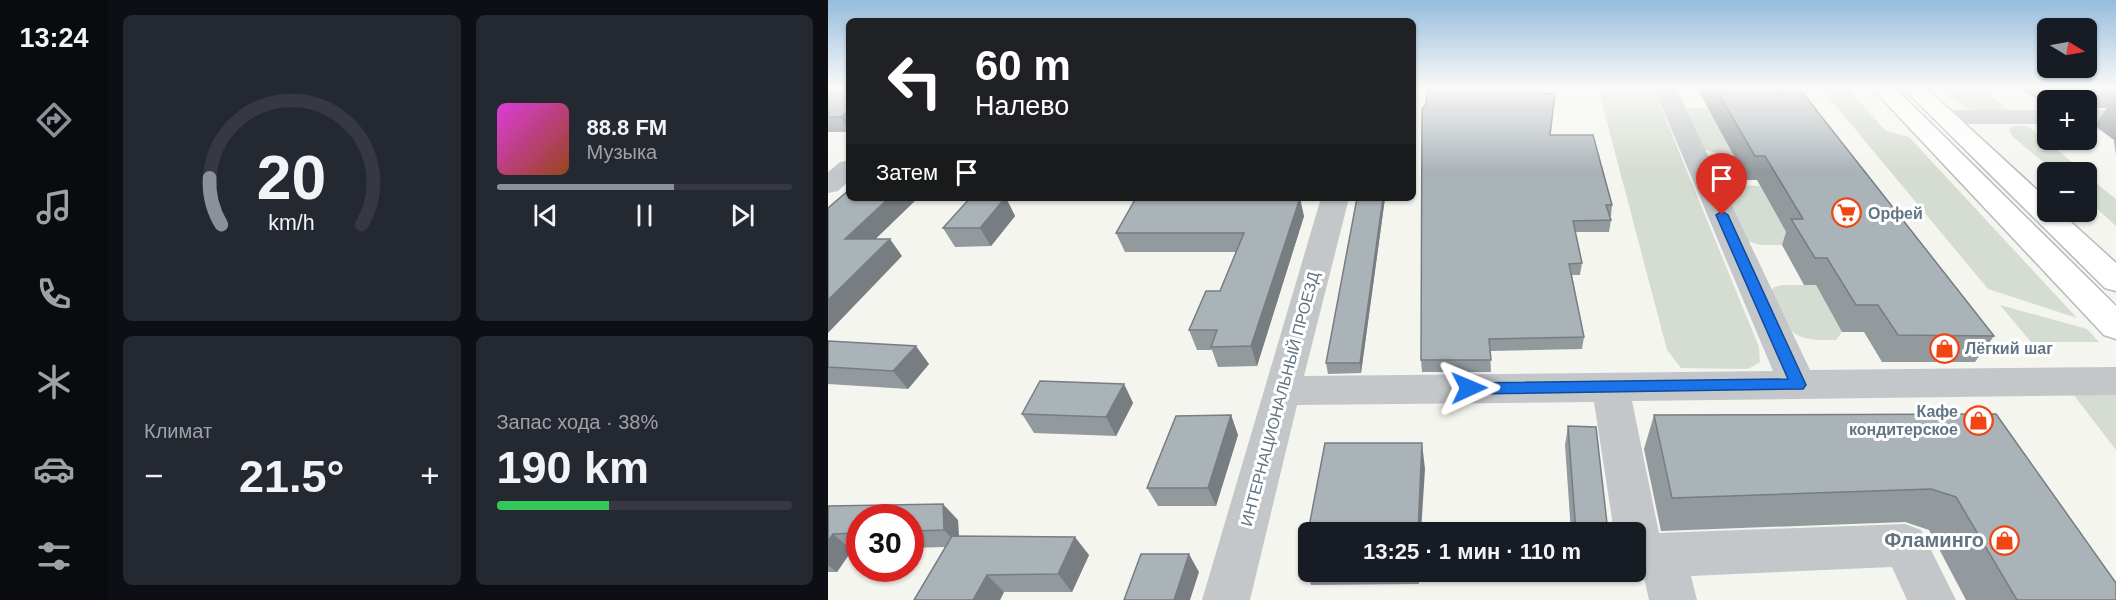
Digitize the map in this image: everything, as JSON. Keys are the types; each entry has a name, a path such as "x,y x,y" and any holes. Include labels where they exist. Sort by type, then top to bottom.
{"main road":[{"path":"1910,116 2116,327"},
{"path":"1945,117 2116,281"}],"street":[{"path":"1678,116 1798,385"},
{"path":"1945,117 2037,117"},
{"path":"2097,117 2116,117"},
{"path":"828,185 846,170"},
{"name":"ИНТЕРНАЦИОНАЛЬНЫЙ ПРОЕЗД","path":"1227,600 1281,391 1326,203"},
{"path":"1281,391 2116,381"},
{"path":"1610,387 1641,556 1905,545 1932,600"},
{"path":"1663,555 1673,600"}],"shaded area":[{"path":"1605,116 1664,116 1759,347 1760,362 1748,369 1681,368 1667,350"},
{"path":"1688,116 1722,116 1743,154 1720,154 1702,149"},
{"path":"1844,116 1872,116 1886,131 1909,137 2077,318 1988,289"},
{"path":"2012,126 2028,126 2037,133 2037,150 2057,150 2072,162 2043,162 2012,136 2009,130"},
{"path":"2097,184 2116,199 2116,226 2097,209"},
{"path":"1737,185 1760,186 1793,245 1760,245 1745,240 1723,190"},
{"path":"1816,285 1842,332 1836,340 1808,339 1793,332 1787,325 1771,291 1774,287"},
{"path":"2000,305 2087,329 2099,342 2031,342"},
{"path":"2116,393 2116,450 2073,394"}],"building":[{"path":"1422,116 1552,116 1550,135 1593,135 1612,205 1606,205 1611,220 1573,221 1582,263 1569,264 1584,337 1489,339 1491,360 1421,360"},
{"path":"1731,116 1821,116 1994,336 1898,335 1878,305 1856,305 1827,258 1815,258 1791,219 1803,219 1765,156 1755,156"},
{"path":"846,193 846,201 886,201 845,239 890,239 828,300 828,208"},
{"path":"967,201 1002,201 980,228 943,228"},
{"path":"1134,201 1299,201 1251,346 1211,347 1217,330 1189,330 1206,291 1220,291 1244,233 1116,233"},
{"path":"1356,201 1383,201 1360,363 1326,363"},
{"path":"828,341 916,346 893,371 828,367"},
{"path":"1040,381 1124,384 1106,417 1022,414"},
{"path":"1996,414 2116,583 2116,600 2017,600 1956,497 1931,489 1672,498 1654,415"},
{"path":"1231,415 1208,488 1147,488 1176,416"},
{"path":"1568,426 1596,427 1607,522 1575,522"},
{"path":"1325,443 1422,443 1418,522 1310,522"},
{"path":"924,504 943,504 944,530 924,531"},
{"path":"828,506 846,506 846,534 833,534 828,541"},
{"path":"952,536 1075,537 1058,574 987,575 973,600 914,600"},
{"path":"1141,554 1189,554 1174,600 1124,600"}],"place":[{"name":"Орфей","path":"1847,213"},
{"name":"Лёгкий шаг","path":"1944,348"},
{"name":"Кафе кондитерское","path":"1979,420"},
{"name":"Фламинго","path":"2005,540"}],"route":[{"path":"1469,388 1798,385 1722,215"}]}
